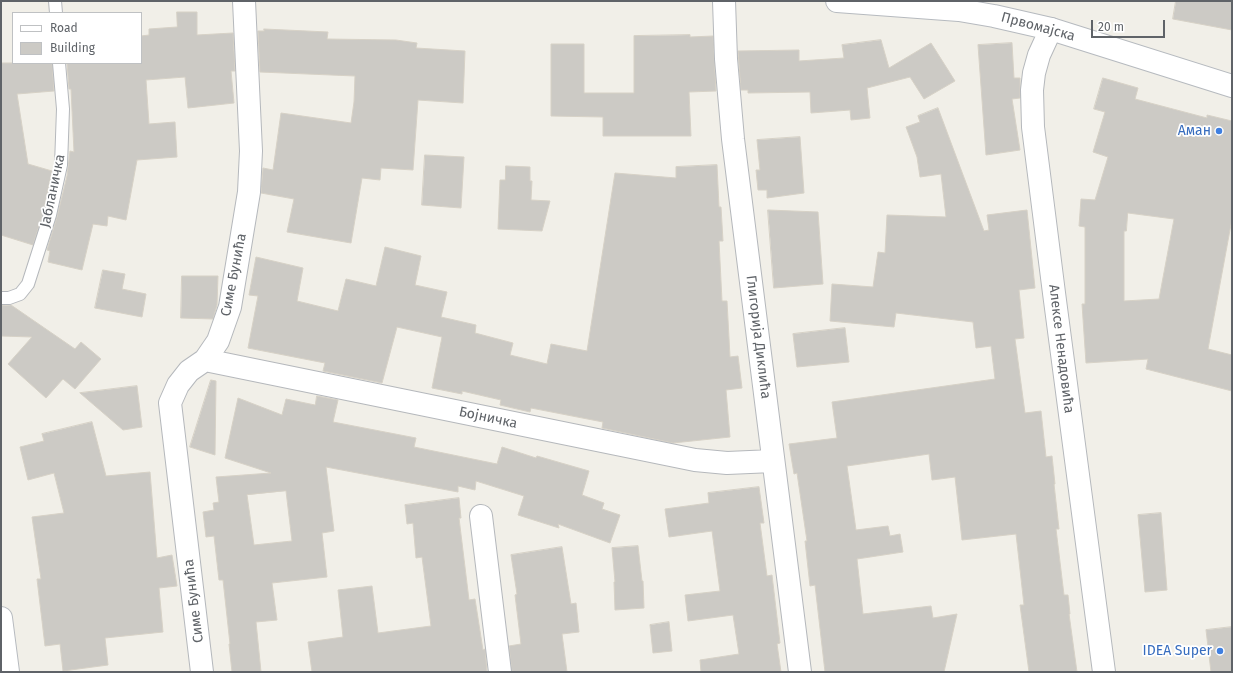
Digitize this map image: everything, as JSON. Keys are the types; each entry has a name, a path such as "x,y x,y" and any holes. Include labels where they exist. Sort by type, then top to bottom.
{"street":[{"name":"Симе Бунића","path":"202,672 170,403 178,385 189,370 205,360 218,341 230,307 249,192 251,151 244,1"},
{"name":"Глигорија Диклића","path":"724,1 726,59 733,139 800,672"},
{"name":"Првомајска","path":"837,1 935,5 994,16 1052,30 1232,86"},
{"name":"Алексе Ненадовића","path":"1052,30 1039,55 1034,73 1032,90 1033,127 1104,672"},
{"name":"Бојничка","path":"205,360 695,460 727,463 773,461"},
{"path":"481,516 500,672"},
{"path":"1,618 8,672"}],"lane":[{"path":"55,1 56,12"},
{"name":"Јабланичка","path":"1,298 9,298 20,294 28,284 50,215 61,164 63,109 60,64"}],"building":[{"path":"1176,1 1232,1 1232,30 1173,19"},
{"path":"177,12 197,12 197,35 233,33 235,71 231,71 234,103 188,108 185,77 146,80 149,124 175,122 177,157 137,160 126,220 108,216 107,226 93,224 82,270 48,262 50,251 47,250 67,176 70,151 74,152 71,89 69,89 67,64 142,64 142,36 149,35 149,29 177,27"},
{"path":"264,29 328,32 327,39 396,40 417,43 416,48 465,51 463,103 418,100 413,170 381,168 380,180 362,178 351,243 287,232 294,199 261,193 263,168 273,170 281,113 351,123 354,102 355,76 260,72 258,31 264,31"},
{"path":"690,35 690,37 713,36 716,91 689,92 691,136 603,136 603,117 551,116 551,44 584,44 584,93 634,93 634,36"},
{"path":"881,40 889,68 931,43 955,81 924,99 910,77 867,88 870,118 851,120 850,110 811,113 810,92 748,93 748,90 741,90 738,51 799,50 799,61 844,58 842,45"},
{"path":"1012,43 1014,78 1020,78 1020,98 1012,99 1020,150 986,155 978,45"},
{"path":"1,63 52,64 54,91 17,94 28,164 52,171 43,213 33,245 1,235"},
{"path":"1103,78 1138,88 1135,99 1207,118 1207,115 1232,121 1232,219 1208,349 1232,355 1232,391 1146,369 1148,359 1086,363 1082,304 1085,304 1085,227 1079,226 1081,199 1095,200 1108,157 1093,152 1105,112 1094,109","holes":["1128,213 1174,219 1159,299 1124,301 1124,231 1126,231"]},
{"path":"938,108 984,231 989,230 987,215 1027,210 1035,288 1019,290 1024,338 1015,339 1025,413 1041,411 1046,457 1052,456 1059,529 1056,529 1064,595 1068,595 1069,614 1077,672 1029,672 1020,605 1024,605 1016,534 962,540 955,477 932,480 929,454 847,466 856,530 888,526 890,536 900,534 903,552 857,559 863,614 931,606 933,618 957,614 944,672 825,672 815,585 810,586 805,541 807,541 797,473 794,474 789,444 837,438 832,402 995,379 991,346 976,348 973,322 896,313 894,327 830,321 832,284 873,287 878,252 885,253 887,215 946,217 941,174 920,177 917,157 906,127 920,122 918,116"},
{"path":"800,137 804,193 767,198 767,190 758,190 756,170 760,170 757,140"},
{"path":"425,155 464,157 461,208 422,205"},
{"path":"717,165 719,207 721,207 723,241 719,241 722,301 727,301 730,357 738,356 742,388 726,390 730,437 673,443 602,428 603,422 531,408 530,412 500,405 501,400 462,391 462,394 432,388 442,337 397,327 382,383 323,371 325,363 248,348 258,296 249,295 256,257 303,268 297,301 338,311 346,279 376,286 385,247 421,256 415,285 447,292 441,317 476,325 475,333 513,343 510,355 547,364 551,344 587,351 615,173 676,178 676,167"},
{"path":"506,166 530,167 530,181 532,181 531,200 550,201 542,231 498,229 500,180 505,180"},
{"path":"768,210 818,212 823,284 774,288"},
{"path":"103,270 125,274 122,289 146,294 142,317 95,308"},
{"path":"182,276 218,276 217,305 213,319 181,318"},
{"path":"11,305 75,349 81,342 101,359 75,389 63,379 46,398 8,364 32,337 1,336 1,306"},
{"path":"845,328 849,362 797,367 793,334"},
{"path":"211,380 216,381 215,455 190,447"},
{"path":"137,386 142,427 123,430 80,393"},
{"path":"317,396 338,400 333,422 416,438 414,447 497,464 502,447 536,458 537,456 589,471 582,495 604,503 602,509 620,515 610,543 558,524 559,528 518,515 524,496 476,481 475,490 458,486 458,492 326,467 334,531 322,533 327,577 272,583 277,620 256,622 261,672 232,672 223,580 219,580 214,536 206,537 203,512 214,510 213,503 219,502 216,477 271,473 225,458 238,398 282,415 286,399 315,405","holes":["286,491 292,541 254,545 247,495"]},
{"path":"92,422 106,476 150,472 157,558 172,555 177,586 159,588 163,632 105,638 108,665 63,671 60,644 45,646 37,579 41,579 32,517 64,513 54,473 28,480 20,447 44,441 42,434"},
{"path":"759,487 764,523 760,523 767,576 772,575 780,643 777,644 781,672 701,672 700,660 739,654 733,615 688,621 685,595 720,591 712,531 669,537 665,509 709,503 708,493"},
{"path":"459,498 461,518 459,518 469,600 475,599 483,650 485,649 487,672 312,672 308,642 343,637 338,590 372,586 378,633 431,626 422,557 416,558 413,523 407,524 405,505"},
{"path":"1161,513 1167,590 1145,592 1138,515"},
{"path":"638,546 643,581 644,608 615,610 615,582 612,548"},
{"path":"562,547 571,604 576,603 579,632 562,634 567,672 512,672 509,646 521,644 515,595 517,594 511,555"},
{"path":"669,622 672,651 653,653 650,625"},
{"name":"IDEA Super","path":"1232,627 1232,672 1211,672 1206,630"}],"place":[{"name":"Аман","path":"1219,131"},
{"name":"IDEA Super","path":"1220,651"}]}
